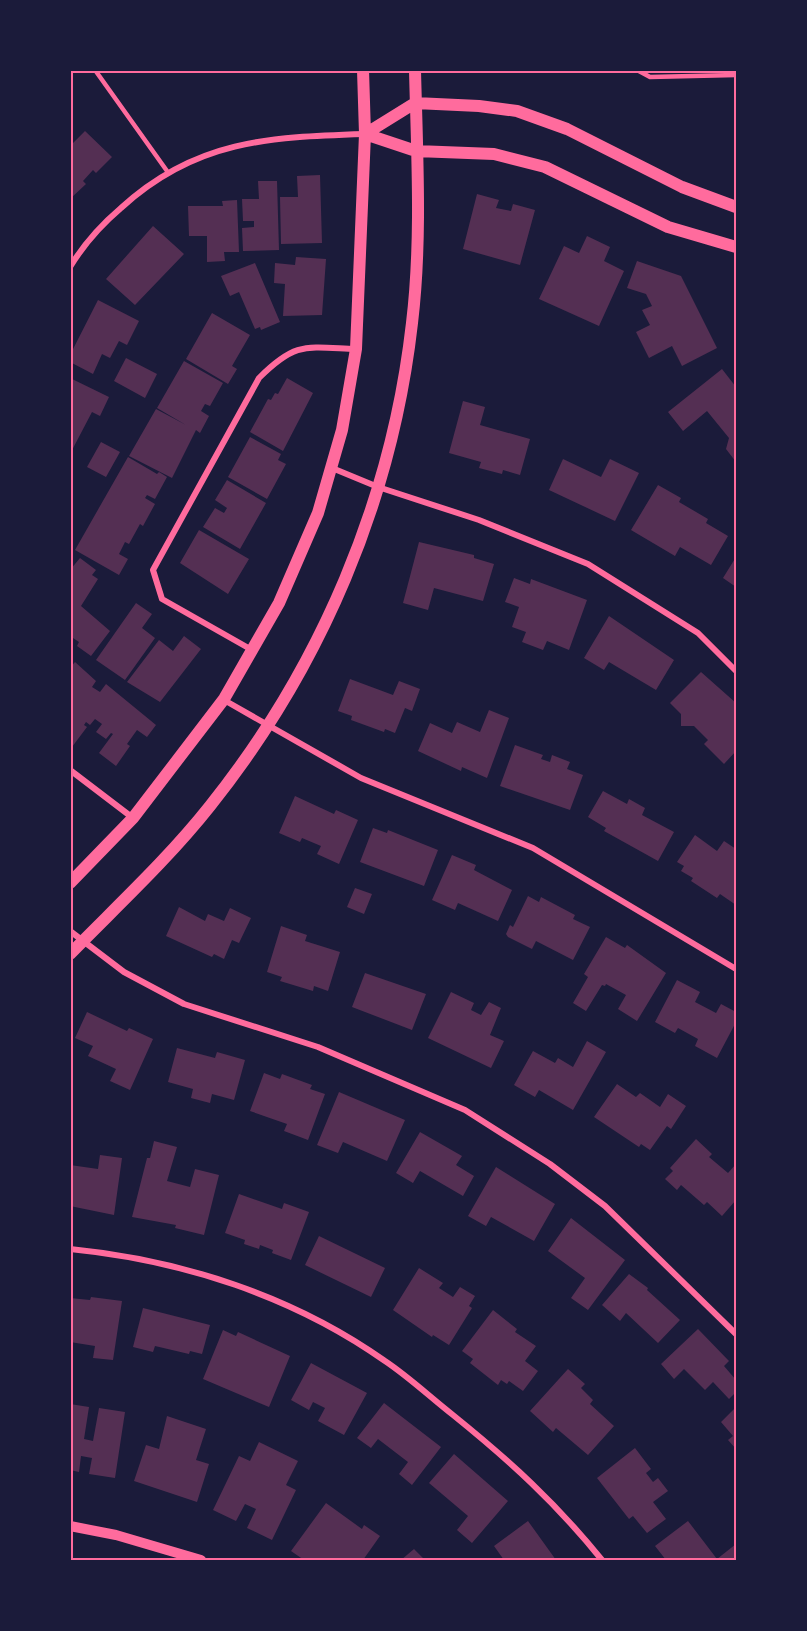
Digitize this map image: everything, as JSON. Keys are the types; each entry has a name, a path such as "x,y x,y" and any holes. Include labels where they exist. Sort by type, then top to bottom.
{"main road":[{"path":"70,883 133,818 224,699 279,603 318,513 332,468 356,349 365,134 363,70"},
{"path":"70,954 184,837 231,778 311,653 333,609 363,535 400,400 412,322 416,272 415,70"},
{"path":"365,134 416,103 479,106 517,111 567,129 682,187 736,207"},
{"path":"365,134 416,151 485,153 545,167 668,227 736,247"}],"street":[{"path":"70,267 102,224 167,171 188,161 244,144 291,136 365,134"},
{"path":"252,650 162,599 153,570 259,378 281,356 307,347 356,349"},
{"path":"332,468 378,487 479,520 588,564 698,633 736,671"},
{"path":"224,699 361,778 533,848 736,969"},
{"path":"70,770 133,818"},
{"path":"70,931 124,972 184,1004 318,1047 465,1110 550,1164 605,1206 736,1334"},
{"path":"70,1250 154,1262 247,1288 313,1318 385,1360 514,1464 571,1521 602,1560"},
{"path":"70,1526 116,1535 201,1560"}],"lane":[{"path":"95,70 167,171"},
{"path":"637,70 650,77 736,75"}],"building":[{"path":"85,131 112,157 96,173 93,170 83,181 86,184 70,199 70,146"},
{"path":"320,175 322,243 281,244 280,197 298,197 297,176"},
{"path":"258,181 277,181 279,250 243,251 242,228 254,227 254,221 243,221 242,199 259,199"},
{"path":"477,194 499,200 496,208 511,211 513,204 535,210 520,265 463,249"},
{"path":"237,200 239,252 224,252 225,261 207,262 207,236 189,236 188,206 223,206 222,201"},
{"path":"153,226 184,254 135,305 106,279"},
{"path":"587,236 610,247 604,261 624,271 599,326 539,299 564,246 579,253"},
{"path":"296,257 326,259 322,315 283,316 285,284 274,283 275,263 295,265"},
{"path":"637,261 681,276 717,348 682,366 672,346 649,358 636,332 650,325 642,310 652,306 646,294 627,288"},
{"path":"255,263 280,322 261,330 260,327 255,329 239,292 230,296 221,276"},
{"path":"98,300 139,321 127,345 119,341 110,358 102,354 93,374 70,362 70,355"},
{"path":"212,313 250,335 232,366 237,369 228,384 186,359"},
{"path":"126,358 157,374 145,398 114,381"},
{"path":"184,361 223,383 210,406 205,404 201,411 209,416 200,433 196,430 172,478 129,456 156,409 186,425 157,408"},
{"path":"722,369 736,387 736,462 726,449 729,438 707,411 683,431 668,412"},
{"path":"70,378 109,397 100,416 92,412 70,454"},
{"path":"287,378 313,393 283,451 250,432 268,399 271,400 275,393 278,394"},
{"path":"463,401 485,407 480,425 530,439 520,475 503,470 502,474 479,468 481,462 449,453"},
{"path":"250,437 281,454 278,460 286,464 267,499 228,477"},
{"path":"101,442 120,452 106,477 87,467"},
{"path":"128,457 157,474 159,472 167,477 155,499 147,495 145,498 155,504 143,526 140,524 129,544 125,542 119,554 128,559 119,575 75,550"},
{"path":"563,459 601,477 610,459 639,473 615,521 549,490"},
{"path":"227,480 266,503 240,549 203,527 215,508 224,513 227,508 215,500"},
{"path":"658,485 681,498 679,502 708,519 706,523 728,536 711,565 680,547 675,556 631,530"},
{"path":"199,530 249,559 228,594 180,563"},
{"path":"419,542 474,555 474,558 494,564 483,601 434,588 428,610 403,603"},
{"path":"736,557 736,587 723,578"},
{"path":"80,558 96,570 92,575 98,579 81,606 110,631 91,656 77,646 79,642 70,636 70,570"},
{"path":"514,578 530,584 531,579 587,600 569,650 547,641 543,650 522,642 526,632 512,627 519,607 505,602"},
{"path":"136,603 152,614 142,628 155,638 125,680 96,660"},
{"path":"609,616 674,660 656,690 609,662 604,670 584,658"},
{"path":"184,636 201,649 160,702 127,682 159,640 173,651"},
{"path":"75,662 96,681 92,687 100,692 106,684 156,725 147,737 137,730 127,744 130,746 116,766 99,753 113,734 111,733 106,739 96,732 102,724 95,719 90,725 86,722 84,725 87,727 72,747 70,746 70,668"},
{"path":"701,672 736,703 736,751 724,764 704,744 708,740 694,726 681,726 681,714 670,703"},
{"path":"350,679 393,695 399,681 420,689 412,711 405,708 395,733 385,729 384,732 351,720 352,716 338,711"},
{"path":"489,710 509,718 487,778 462,767 461,771 418,751 430,723 452,733 457,722 480,732"},
{"path":"515,745 543,755 541,759 550,762 552,755 570,762 567,769 583,775 570,810 500,786"},
{"path":"603,791 627,804 629,799 645,808 642,815 674,832 658,861 604,831 606,828 588,817"},
{"path":"295,796 334,814 336,810 358,820 339,864 317,854 321,846 302,838 300,842 279,833"},
{"path":"373,828 387,833 388,830 438,850 424,886 360,862"},
{"path":"695,835 717,851 724,841 736,849 734,860 736,862 736,905 720,894 717,898 691,881 693,878 681,871 684,866 677,862"},
{"path":"452,855 476,865 474,870 512,890 498,921 458,903 455,910 432,900"},
{"path":"355,888 372,894 364,914 347,907"},
{"path":"528,896 539,902 541,897 575,915 573,919 590,927 573,960 536,941 532,949 508,937 506,934 510,925 513,927"},
{"path":"179,907 205,921 208,914 224,921 230,908 251,918 239,943 232,940 224,959 214,954 212,957 166,936"},
{"path":"281,926 307,935 305,941 340,952 328,991 314,986 313,991 280,981 282,977 267,972"},
{"path":"606,937 625,948 627,945 666,973 637,1021 618,1009 626,995 606,984 602,985 586,1011 573,1003 588,977 584,974"},
{"path":"365,973 426,994 412,1030 352,1007"},
{"path":"677,980 700,992 695,1002 716,1013 721,1004 736,1012 736,1022 717,1058 695,1046 698,1039 678,1028 675,1033 655,1022"},
{"path":"451,992 474,1003 471,1010 481,1015 489,1002 501,1008 490,1035 504,1041 491,1068 428,1038"},
{"path":"87,1012 127,1031 129,1028 153,1039 130,1090 110,1081 116,1069 88,1056 93,1046 75,1038"},
{"path":"587,1041 606,1052 573,1110 539,1090 535,1097 514,1085 533,1051 555,1063 558,1058 573,1067"},
{"path":"177,1048 215,1058 217,1052 245,1060 234,1100 212,1094 210,1103 191,1098 193,1089 168,1082"},
{"path":"264,1073 280,1079 282,1074 312,1085 310,1089 325,1094 308,1140 284,1131 287,1124 250,1111"},
{"path":"617,1084 636,1097 640,1093 660,1107 668,1094 686,1106 671,1129 667,1126 650,1150 641,1144 639,1147 594,1117"},
{"path":"339,1092 405,1120 387,1161 343,1142 338,1153 317,1145"},
{"path":"420,1132 462,1156 456,1165 474,1176 463,1196 420,1171 413,1183 396,1173"},
{"path":"696,1139 712,1154 709,1157 728,1173 736,1164 736,1200 722,1216 707,1202 704,1205 681,1185 677,1190 665,1179 673,1171 670,1168"},
{"path":"154,1141 177,1147 167,1181 190,1187 195,1169 219,1175 204,1235 175,1228 176,1225 132,1217 147,1158 150,1158"},
{"path":"100,1155 122,1158 114,1215 70,1206 70,1165 98,1169"},
{"path":"496,1167 555,1204 534,1241 491,1217 486,1226 468,1216"},
{"path":"239,1194 282,1209 284,1203 309,1212 291,1260 272,1253 273,1250 260,1245 259,1249 244,1244 245,1240 225,1233"},
{"path":"571,1218 625,1260 588,1310 571,1298 585,1278 548,1251"},
{"path":"319,1236 385,1268 371,1297 305,1265"},
{"path":"419,1268 443,1283 439,1288 453,1297 460,1287 475,1296 469,1306 472,1308 449,1345 433,1335 432,1337 393,1310"},
{"path":"629,1274 648,1288 647,1290 680,1320 658,1343 626,1313 620,1321 602,1305"},
{"path":"91,1297 122,1301 113,1360 93,1358 95,1346 70,1342 70,1298 90,1300"},
{"path":"143,1308 210,1325 202,1354 190,1351 189,1354 155,1346 153,1352 133,1347"},
{"path":"493,1310 517,1329 515,1332 536,1346 525,1361 538,1371 523,1391 509,1381 507,1384 501,1380 498,1385 470,1363 473,1359 462,1351"},
{"path":"698,1329 729,1361 724,1366 736,1380 736,1392 729,1399 713,1382 705,1390 684,1369 674,1379 661,1364"},
{"path":"223,1330 236,1336 238,1332 290,1356 269,1407 203,1379"},
{"path":"311,1363 367,1393 344,1435 318,1421 325,1408 313,1402 309,1410 291,1400"},
{"path":"568,1369 585,1384 581,1388 593,1400 590,1404 614,1426 588,1455 556,1428 553,1432 530,1411"},
{"path":"384,1403 441,1447 412,1485 399,1474 408,1462 378,1439 371,1448 357,1438"},
{"path":"70,1404 89,1407 84,1439 93,1441 99,1408 125,1412 115,1478 89,1474 92,1458 81,1456 79,1472 70,1470"},
{"path":"736,1407 736,1449 728,1440 733,1436 721,1422"},
{"path":"167,1416 206,1429 196,1460 209,1464 197,1502 134,1481 146,1445 159,1449"},
{"path":"259,1442 298,1461 286,1485 296,1490 272,1540 247,1528 256,1509 245,1504 236,1521 213,1510 239,1456 250,1461"},
{"path":"635,1448 651,1469 646,1473 653,1482 658,1478 668,1491 653,1502 666,1519 647,1533 633,1516 629,1519 597,1478"},
{"path":"454,1454 508,1501 472,1543 457,1530 468,1516 429,1483"},
{"path":"326,1503 362,1529 364,1525 380,1536 363,1560 304,1560 291,1551"},
{"path":"528,1521 556,1560 504,1560 494,1546"},
{"path":"688,1521 717,1559 736,1544 736,1560 666,1560 655,1546"},
{"path":"414,1549 425,1560 401,1560"}]}
